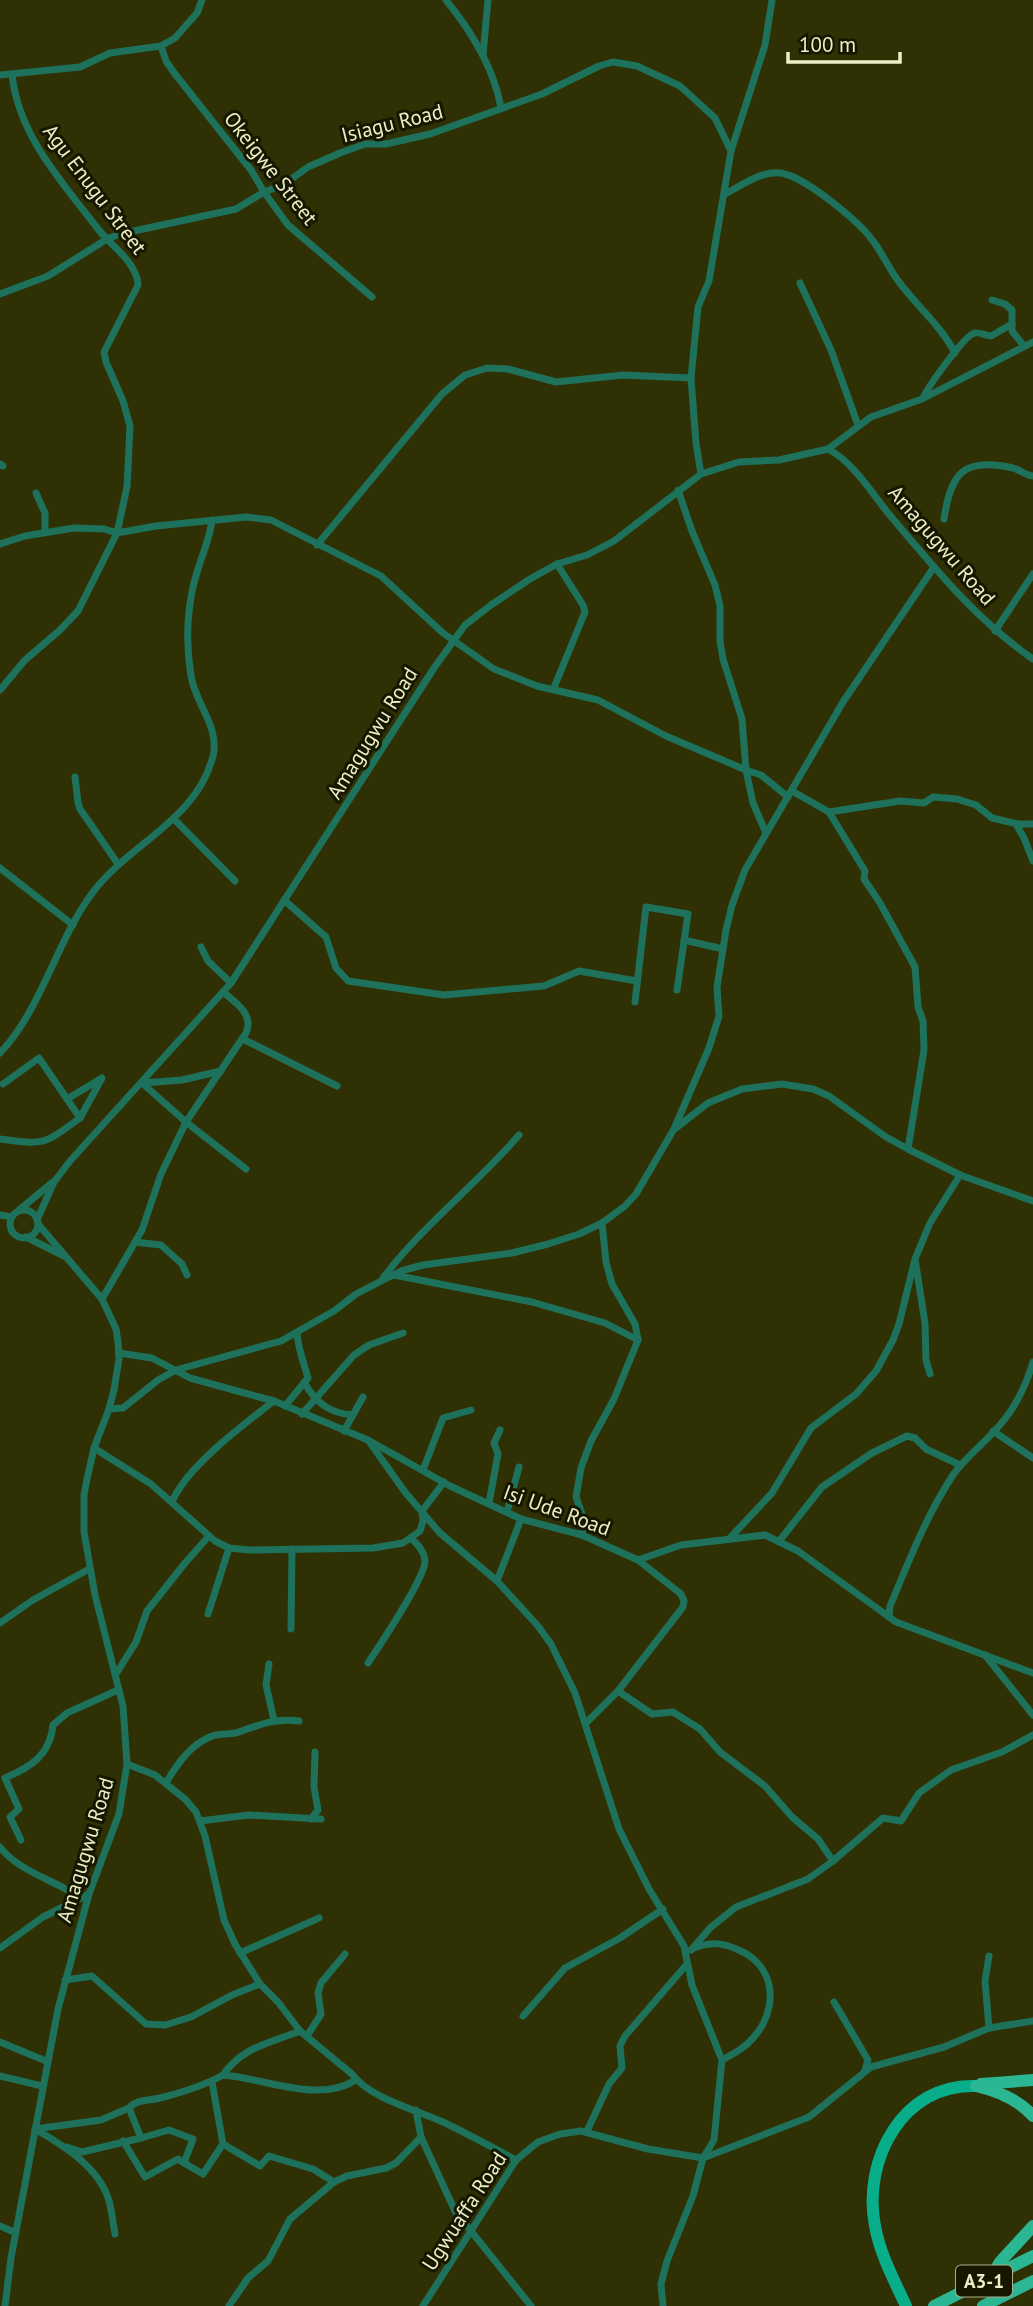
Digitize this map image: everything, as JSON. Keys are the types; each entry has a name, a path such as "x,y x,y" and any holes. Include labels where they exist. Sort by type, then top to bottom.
{"highway":[{"path":"976,2086 989,2082 1033,2080"},
{"path":"976,2086 1002,2093 1033,2116"},
{"path":"989,2279 1000,2262 1033,2226"},
{"name":"A3-1","path":"934,2306 1033,2256"},
{"name":"A3-1","path":"983,2306 1033,2281"}],"main road":[{"path":"906,2306 885,2261 875,2226 873,2184 879,2158 902,2118 928,2095 955,2087 976,2086"}],"street":[{"path":"0,75 80,67 110,53 161,46 175,38 197,13 202,0"},
{"path":"446,0 483,56 495,81 501,108"},
{"path":"483,56 488,0"},
{"path":"701,474 691,378 698,307 709,281 731,151 765,45 772,0"},
{"name":"Okeigwe Street","path":"161,46 174,74 251,170 264,192 297,234 372,297"},
{"name":"Isiagu Road","path":"0,294 48,276 107,239 144,227 236,209 264,192 283,185 315,164 365,144 386,144 430,134 542,94 599,66 613,62 625,63 656,74 680,86 715,118 731,151"},
{"name":"Agu Enugu Street","path":"0,690 20,666 78,611 117,533 127,487 130,426 104,352 135,292 138,279 127,260 107,239 38,149 21,115 12,74"},
{"path":"725,194 772,173 784,173 818,192 873,241 897,279 932,320 955,353"},
{"path":"800,283 831,350 858,425"},
{"path":"992,300 1010,307 1015,336 1024,346"},
{"path":"922,399 938,371 970,335 976,333 991,336 1012,324"},
{"name":"Amagugwu Road","path":"54,1182 231,983 465,625 491,605 557,564 587,555 614,541 701,474 739,462 779,460 828,449 858,425 880,412 922,399 1033,342"},
{"path":"317,545 442,394 465,375 477,370 498,368 534,374 556,382 623,375 691,378"},
{"name":"Amagugwu Road","path":"828,449 852,469 934,567 995,631 1033,659"},
{"path":"944,519 947,498 955,479 971,465 1011,468 1033,476"},
{"path":"678,490 715,584 720,606 723,659 741,719 746,770 753,803 766,833"},
{"path":"36,493 45,513 45,532"},
{"path":"0,544 45,532 74,528 104,529 117,533 212,520 256,517 271,520 381,576 453,641 505,674 554,690 598,700 666,736 761,775 790,794 829,812 900,801 924,803 933,797 957,799 976,805 992,818 1018,824 1033,824"},
{"path":"0,1053 20,1027 91,895 118,864 174,819 202,786 214,753 210,724 194,694 190,673 188,625 192,589 210,537 212,520"},
{"path":"554,690 585,612 557,564"},
{"path":"109,1409 129,1405 158,1380 176,1370 270,1345 297,1333 356,1294 393,1275 423,1265 489,1257 548,1244 602,1223 625,1206 636,1194 674,1129 695,1082 719,1016 717,987 726,930 737,889 766,833 843,702 934,567"},
{"path":"995,631 1033,574"},
{"path":"75,776 80,809 118,864"},
{"path":"829,812 865,871 864,879 915,967 918,1007 923,1021 924,1050 908,1149"},
{"path":"174,819 234,881"},
{"path":"1018,824 1017,828 1033,861"},
{"path":"0,869 73,925"},
{"path":"284,900 326,937 336,968 348,981 444,995 544,986 579,971 637,981"},
{"path":"635,1002 646,907 688,914 677,990"},
{"path":"684,940 723,949"},
{"path":"201,947 208,961 231,983"},
{"path":"102,1298 146,1222 161,1174 186,1122 249,1027 248,1017 223,992"},
{"path":"243,1039 337,1086"},
{"path":"3,1084 39,1058 80,1118"},
{"path":"142,1083 182,1080 221,1072"},
{"path":"0,1139 37,1144 50,1140 80,1118 102,1078 67,1099"},
{"path":"142,1083 246,1169"},
{"path":"674,1129 724,1094 741,1089 794,1085 829,1096 886,1138 960,1175 1033,1201"},
{"path":"380,1281 404,1249 499,1158 519,1135"},
{"path":"729,1539 772,1493 811,1428 856,1394 876,1371 894,1340 915,1259 930,1223 960,1175"},
{"path":"12,1230 12,1217 54,1182"},
{"path":"26,1237 34,1233 54,1182"},
{"path":"18,1211 30,1211 64,1257"},
{"path":"0,1216 12,1217"},
{"path":"582,1535 583,1520 576,1497 581,1468 638,1340 635,1324 612,1284 602,1223"},
{"path":"0,1225 64,1257"},
{"path":"135,1242 161,1245 182,1264 187,1275"},
{"name":"Amagugwu Road","path":"5,2306 46,2061 89,1894 119,1814 127,1764 125,1723 116,1674 89,1569 84,1532 84,1496 94,1448 109,1409 119,1353 116,1329 102,1298 64,1257"},
{"path":"915,1259 925,1323 926,1360 930,1374"},
{"path":"393,1275 532,1303 605,1323 638,1340"},
{"path":"285,1406 308,1378 306,1362 298,1348 297,1333"},
{"path":"302,1414 354,1355 369,1345 403,1333"},
{"name":"Isi Ude Road","path":"119,1353 152,1358 190,1378 274,1401 368,1440 444,1482 521,1519 582,1535 638,1560 681,1594 684,1601 683,1607 618,1690"},
{"path":"889,1617 890,1606 916,1543 938,1499 960,1465 1004,1421 1029,1376 1033,1362"},
{"path":"304,1382 314,1400 340,1414 352,1415"},
{"path":"344,1431 363,1398"},
{"path":"172,1502 180,1488 205,1460 240,1427 274,1401"},
{"path":"423,1470 443,1418 471,1410"},
{"path":"489,1503 498,1454 494,1443 500,1430"},
{"path":"993,1431 1033,1458"},
{"path":"779,1540 822,1487 872,1453 907,1436 915,1438 926,1449 960,1465"},
{"path":"368,1440 405,1492 439,1532 497,1581 551,1644 575,1693 619,1829 649,1888 688,1951 687,1964 692,1985 722,2060 714,2140 703,2158 693,2196 667,2261 661,2284 663,2306"},
{"path":"94,1448 127,1467 172,1502 209,1536 229,1548 249,1550 373,1548 403,1543 420,1531 424,1521 422,1511 444,1482"},
{"path":"507,1512 519,1467"},
{"path":"497,1581 521,1519"},
{"path":"420,1531 439,1532"},
{"path":"638,1560 681,1545 759,1534 779,1540 889,1617 914,1629 1033,1673"},
{"path":"116,1674 136,1642 147,1611 209,1536"},
{"path":"369,1664 417,1583 425,1562 422,1549 412,1539"},
{"path":"208,1614 229,1548"},
{"path":"291,1629 292,1549"},
{"path":"0,1623 33,1600 89,1569"},
{"path":"984,1654 1033,1714"},
{"path":"269,1664 266,1685 274,1720"},
{"path":"21,1840 10,1817 19,1810 5,1778 29,1768 51,1741 53,1725 67,1713 118,1690"},
{"path":"586,1723 618,1690 652,1714 673,1712 700,1729 720,1752 765,1786 792,1817 818,1839 833,1861"},
{"path":"166,1783 177,1763 201,1742 215,1735 236,1733 274,1720 299,1721"},
{"path":"688,1951 710,1927 736,1907 808,1878 833,1861 883,1818 901,1821 919,1793 951,1770 1002,1752 1033,1735"},
{"path":"311,1819 318,1810 314,1787 315,1752"},
{"path":"127,1764 146,1770 166,1783 192,1807 200,1821 224,1920 240,1953 260,1984 304,2034 356,2080 516,2161"},
{"path":"200,1821 248,1815 321,1819"},
{"path":"0,1847 6,1855 28,1870 64,1886 81,1898"},
{"path":"0,1948 15,1940 43,1917 89,1894"},
{"path":"523,2016 565,1968 620,1938 663,1909"},
{"path":"240,1953 319,1918"},
{"path":"688,1951 713,1942 730,1946 747,1954 769,1980 772,1990 770,2002 760,2030 741,2050 722,2060"},
{"path":"35,2129 101,2120 129,2108 134,2102 160,2098 212,2082 247,2051 304,2034 321,2014 318,1993 321,1983 345,1954"},
{"path":"989,1956 985,1981 989,2028"},
{"path":"587,2131 609,2084 622,2068 620,2046 625,2036 687,1964"},
{"path":"65,1980 92,1976 146,2024 165,2025 191,2017 232,1995 260,1984"},
{"path":"834,2003 868,2060 865,2070"},
{"path":"703,2158 809,2117 865,2070 944,2047 989,2028 1033,2021"},
{"path":"0,2042 46,2061"},
{"path":"223,2075 299,2090 333,2089 356,2080"},
{"path":"0,2076 42,2086"},
{"path":"123,2141 145,2177 178,2159 203,2174 223,2144 212,2082"},
{"path":"129,2108 141,2138"},
{"path":"416,2110 421,2137 455,2211 531,2306"},
{"path":"35,2129 88,2167 101,2183 109,2199 115,2234"},
{"path":"62,2146 82,2152 169,2130 193,2139 184,2163"},
{"name":"Ugwuaffa Road","path":"423,2306 516,2161 538,2142 561,2134 587,2131 648,2149 703,2158"},
{"path":"229,2306 248,2278 268,2261 290,2218 334,2182 396,2163 421,2137"},
{"path":"223,2144 260,2166 268,2156 313,2169 334,2182"},
{"path":"0,2226 16,2233"}]}
